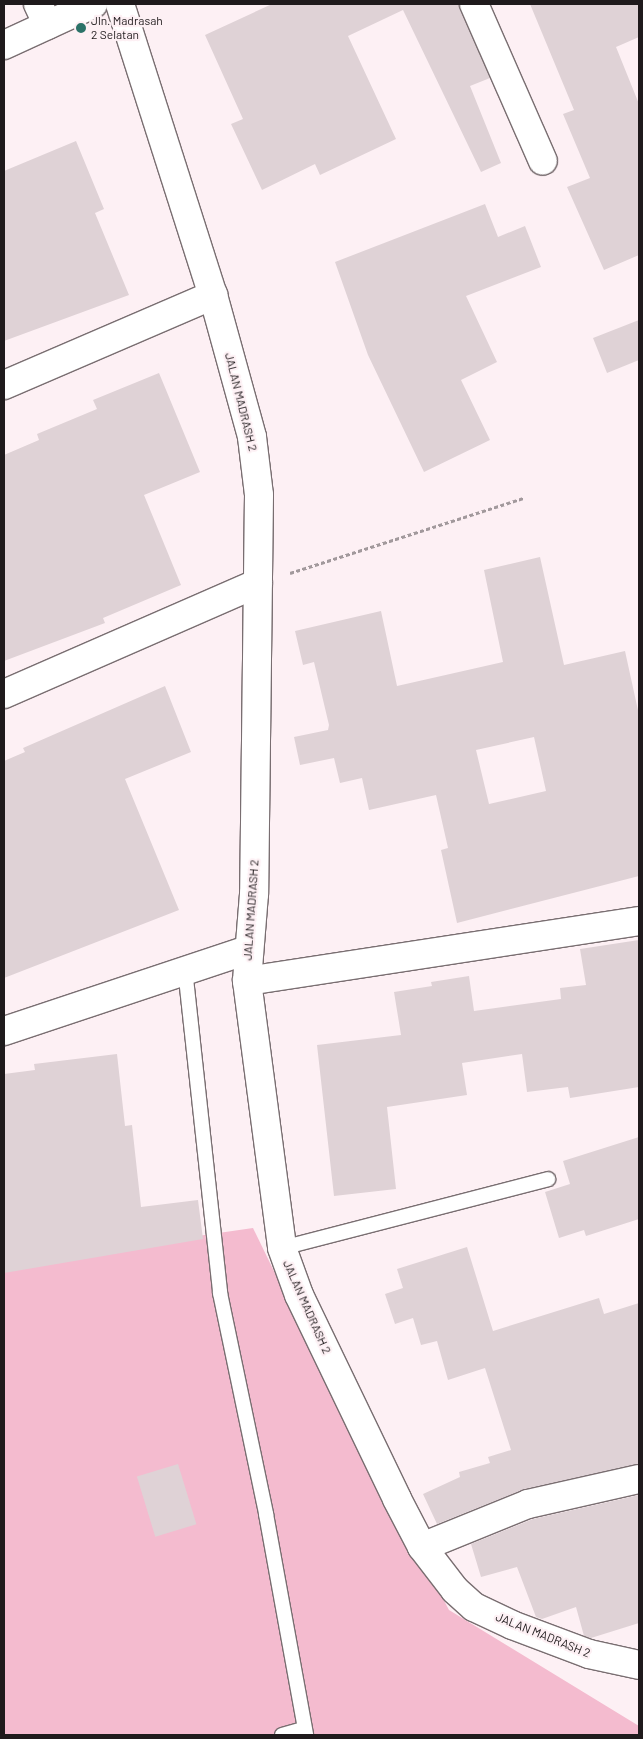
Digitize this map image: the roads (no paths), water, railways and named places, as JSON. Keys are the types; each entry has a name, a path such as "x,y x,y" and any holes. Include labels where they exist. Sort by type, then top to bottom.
{"street":[{"path":"4,45 43,14 93,4"},
{"name":"JALAN MADRASH 2","path":"120,4 213,295 252,437 259,495 254,894 247,950 247,981 282,1248 299,1295 422,1547 455,1590 474,1606 589,1654 639,1665"},
{"path":"474,4 543,161"},
{"path":"4,385 213,295"},
{"path":"4,694 258,583"},
{"path":"247,981 639,921"},
{"path":"4,1031 185,969 247,950"},
{"path":"422,1547 528,1504 639,1480"}],"lane":[{"path":"185,969 220,1292 266,1514 304,1732 282,1735"},
{"path":"282,1248 548,1179"}],"place":[{"name":"Jln. Madrasah 2 Selatan","path":"81,28"}]}
